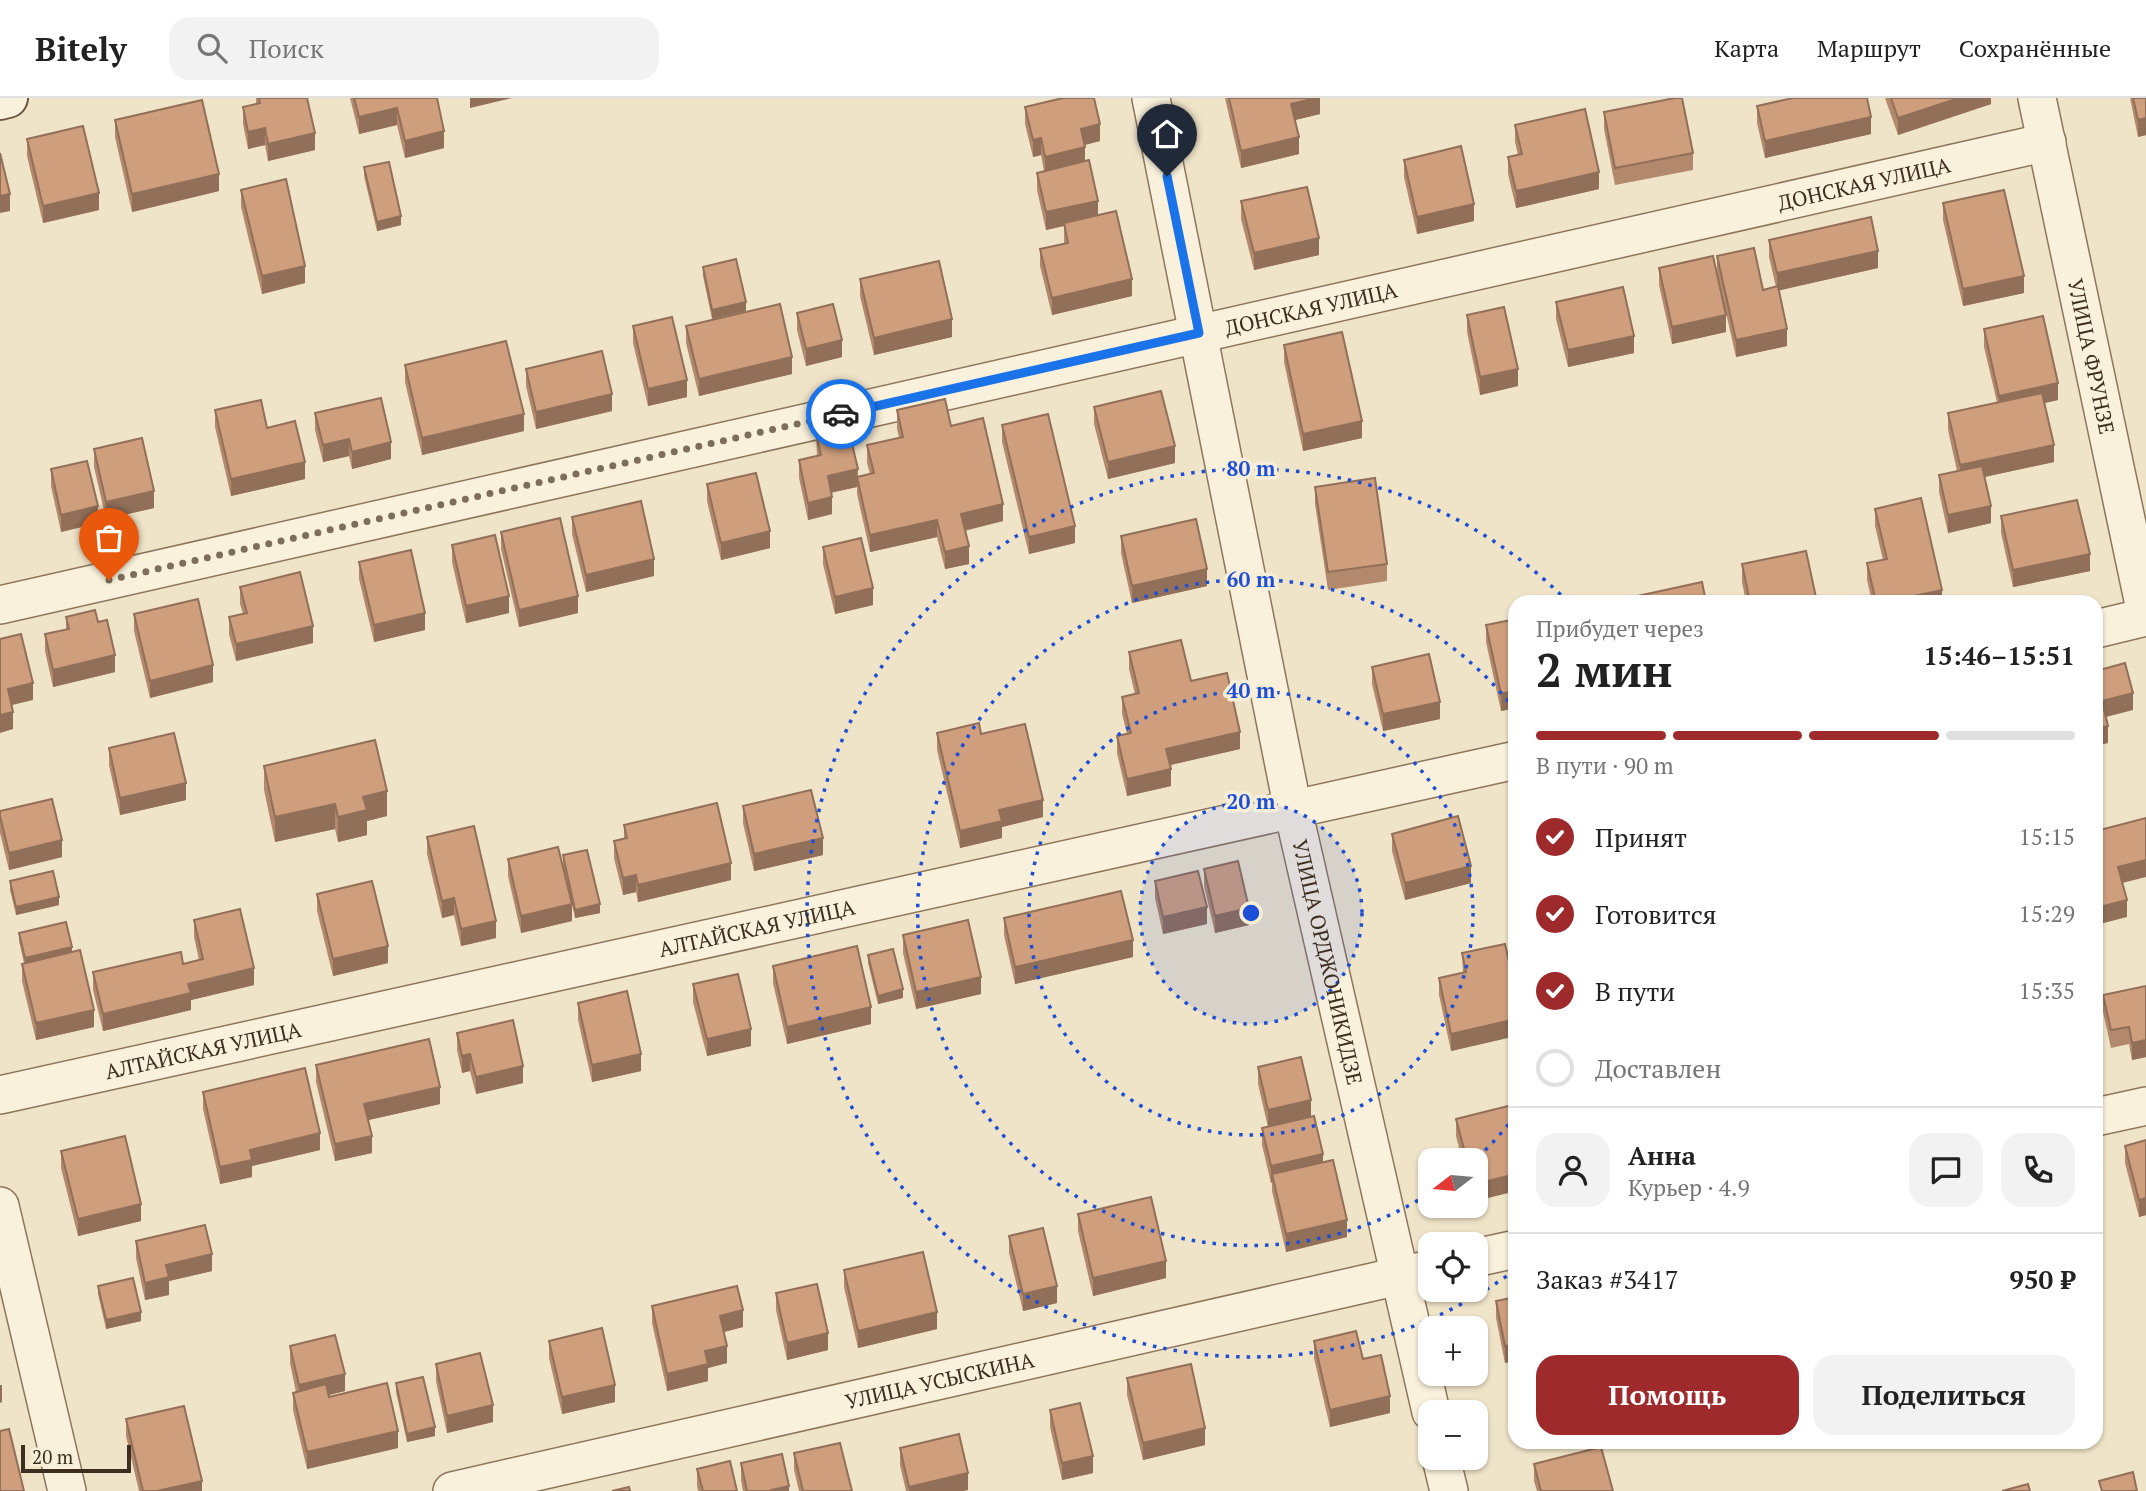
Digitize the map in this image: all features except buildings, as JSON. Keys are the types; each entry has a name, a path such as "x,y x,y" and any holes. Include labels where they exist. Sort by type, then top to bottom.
{"street":[{"path":"0,100 8,98"},
{"name":"УЛИЦА ОРДЖОНИКИДЗЕ","path":"1151,98 1293,810 1414,1272 1430,1400"},
{"name":"УЛИЦА ФРУНЗЕ","path":"2037,98 2146,615"},
{"name":"ДОНСКАЯ УЛИЦА","path":"0,604 2047,142"},
{"path":"2103,627 2146,615"},
{"name":"АЛТАЙСКАЯ УЛИЦА","path":"0,1095 1508,762"},
{"path":"2103,1115 2146,1106"},
{"path":"0,1206 67,1491"},
{"path":"1488,1255 1508,1251"},
{"name":"УЛИЦА УСЫСКИНА","path":"452,1491 1414,1272"},
{"path":"1444,1470 1449,1491"}],"way so far":[{"path":"109,580 841,414"}],"route":[{"path":"841,414 1199,333 1167,176"}]}
